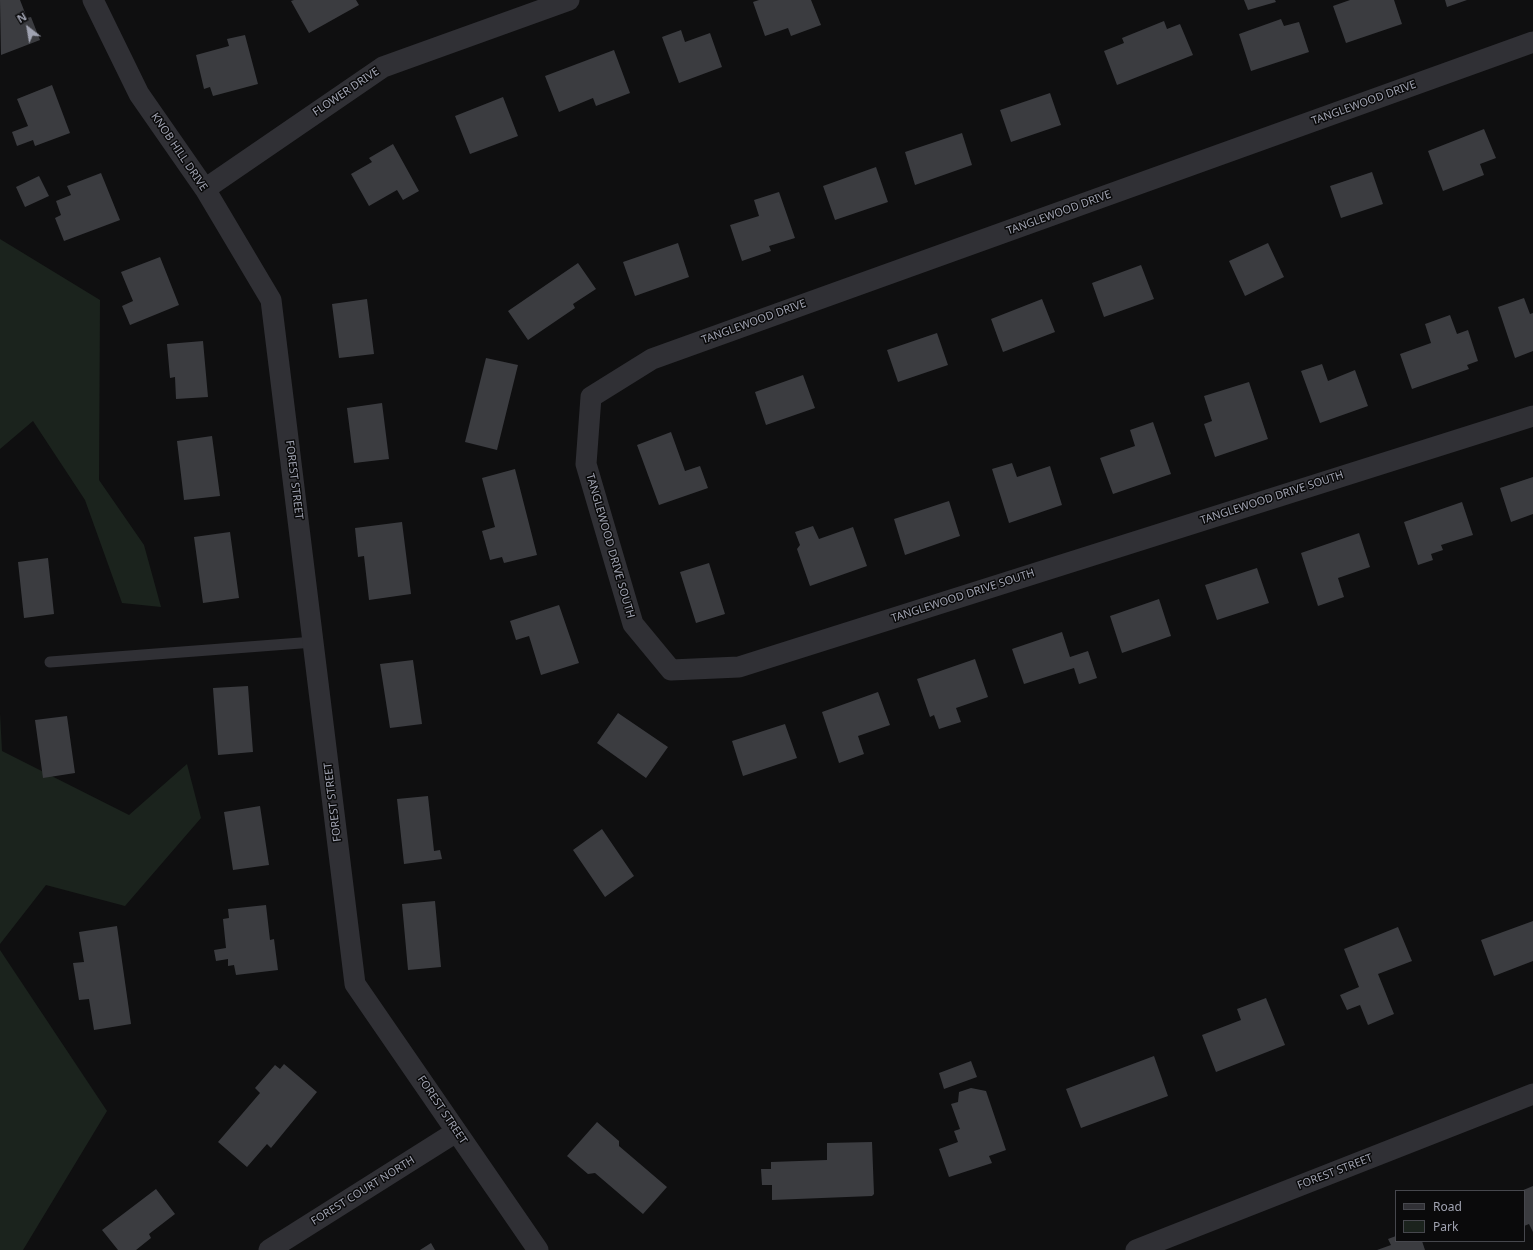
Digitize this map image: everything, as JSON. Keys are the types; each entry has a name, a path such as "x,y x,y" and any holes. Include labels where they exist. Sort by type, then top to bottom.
{"street":[{"name":"KNOB HILL DRIVE","path":"92,0 139,94 205,189 271,300"},
{"name":"FLOWER DRIVE","path":"205,189 383,67 569,0"},
{"name":"TANGLEWOOD DRIVE","path":"591,397 652,359 1533,42"},
{"name":"FOREST STREET","path":"271,300 355,984 538,1250"},
{"name":"TANGLEWOOD DRIVE SOUTH","path":"591,397 586,464 633,624 671,670 739,667 1533,416"},
{"name":"FOREST STREET","path":"1136,1250 1533,1094"},
{"name":"FOREST COURT NORTH","path":"269,1250 456,1132"}],"lane":[{"path":"50,662 314,642"}],"green space":[{"path":"0,239 100,300 99,480 144,545 161,607 122,603 85,500 33,421 0,449"},
{"path":"0,713 2,751 129,815 187,764 201,818 125,906 46,885 0,944"},
{"path":"0,950 107,1111 23,1250 0,1250"}],"building":[{"path":"0,0 20,0 27,18 31,17 40,40 1,55"},
{"path":"356,0 359,5 309,33 291,1"},
{"path":"759,0 811,0 821,25 791,36 788,28 765,36 753,2"},
{"path":"1244,0 1275,0 1276,2 1248,10"},
{"path":"1350,0 1394,0 1402,24 1346,43 1333,6"},
{"path":"1445,0 1467,0 1447,7"},
{"path":"1281,19 1284,26 1299,22 1309,52 1251,71 1239,34"},
{"path":"1164,21 1167,29 1180,24 1193,55 1117,85 1104,51 1124,43 1122,38"},
{"path":"681,30 685,42 710,33 722,67 679,83 662,37"},
{"path":"245,35 258,84 213,96 210,87 204,89 196,55 229,46 227,39"},
{"path":"614,50 630,93 596,106 593,98 559,112 545,76"},
{"path":"52,85 70,133 35,146 33,140 17,146 12,132 28,126 17,99"},
{"path":"1050,93 1061,125 1011,142 1000,110"},
{"path":"503,97 518,136 470,154 455,116"},
{"path":"1484,129 1496,158 1480,164 1484,175 1443,191 1428,151"},
{"path":"962,133 972,165 915,185 905,152"},
{"path":"393,144 419,191 403,200 397,190 369,206 351,174 372,162 369,158"},
{"path":"876,167 888,202 835,220 823,186"},
{"path":"1372,172 1383,204 1341,218 1330,186"},
{"path":"101,173 120,220 64,241 55,218 61,215 56,201 71,195 67,186"},
{"path":"39,176 49,196 25,207 16,187"},
{"path":"779,192 795,238 769,246 771,251 742,261 730,225 759,216 754,200"},
{"path":"678,243 689,277 635,296 623,262"},
{"path":"1268,243 1284,277 1245,296 1229,261"},
{"path":"160,257 179,305 130,325 122,306 133,301 121,272"},
{"path":"578,263 596,289 573,304 575,308 528,340 508,311"},
{"path":"1141,265 1154,299 1104,317 1092,283"},
{"path":"1524,298 1530,314 1533,313 1533,351 1515,358 1498,307"},
{"path":"367,299 374,354 339,358 332,304"},
{"path":"1042,299 1055,332 1003,352 991,319"},
{"path":"1450,315 1457,334 1468,330 1478,361 1467,365 1469,369 1412,389 1400,354 1431,343 1425,324"},
{"path":"937,333 948,365 898,382 887,350"},
{"path":"203,341 208,397 176,399 175,377 170,378 167,344"},
{"path":"486,358 518,365 497,450 465,442"},
{"path":"1322,364 1328,381 1355,370 1368,406 1320,423 1301,371"},
{"path":"803,375 815,408 766,425 755,392"},
{"path":"1249,382 1268,439 1215,457 1204,424 1212,421 1204,396"},
{"path":"382,403 389,459 354,463 347,408"},
{"path":"1153,422 1171,474 1113,494 1100,458 1135,446 1130,430"},
{"path":"671,432 685,471 700,466 708,488 659,505 637,445"},
{"path":"212,436 220,496 184,500 177,441"},
{"path":"1012,463 1017,477 1050,466 1062,505 1009,523 992,469"},
{"path":"515,469 537,555 504,563 502,557 490,560 482,531 495,527 482,478"},
{"path":"1533,477 1533,514 1511,522 1500,488"},
{"path":"949,501 960,536 905,555 894,519"},
{"path":"1462,502 1473,535 1441,545 1443,550 1431,554 1433,560 1418,565 1404,522"},
{"path":"402,522 411,594 369,600 364,556 358,557 355,528"},
{"path":"813,526 819,539 853,527 867,566 810,586 797,549 800,545 795,532"},
{"path":"230,532 239,598 203,603 194,537"},
{"path":"1359,533 1370,567 1338,578 1344,597 1318,606 1301,553"},
{"path":"48,558 54,614 24,618 18,562"},
{"path":"709,563 725,614 696,623 680,572"},
{"path":"1257,568 1269,603 1217,620 1205,585"},
{"path":"1159,599 1171,636 1122,653 1110,616"},
{"path":"559,605 579,663 541,675 529,636 516,640 510,621"},
{"path":"1062,632 1070,657 1088,651 1097,678 1079,684 1074,668 1024,684 1012,649"},
{"path":"975,659 988,697 956,708 961,722 939,729 934,715 930,717 917,679"},
{"path":"413,660 422,724 390,728 380,664"},
{"path":"248,686 253,752 218,755 213,688"},
{"path":"878,692 890,725 858,736 864,754 839,763 822,712"},
{"path":"618,713 668,747 646,778 597,743"},
{"path":"67,716 75,773 43,778 35,720"},
{"path":"785,724 797,758 743,776 732,741"},
{"path":"428,796 434,851 440,850 442,859 404,864 397,799"},
{"path":"260,806 269,865 233,870 224,812"},
{"path":"602,829 634,876 605,897 573,850"},
{"path":"435,901 441,967 408,970 402,904"},
{"path":"266,905 270,940 274,939 278,970 236,975 234,965 228,966 228,959 216,961 214,950 226,948 223,919 229,918 228,909"},
{"path":"1533,921 1533,961 1494,976 1481,940"},
{"path":"117,926 131,1024 94,1030 89,999 79,1000 73,963 84,962 79,932"},
{"path":"1398,927 1412,961 1378,974 1394,1014 1368,1025 1360,1005 1347,1010 1340,995 1359,987 1344,949"},
{"path":"1266,998 1285,1045 1216,1072 1202,1035 1241,1020 1237,1009"},
{"path":"1154,1056 1168,1096 1081,1128 1066,1089"},
{"path":"971,1061 977,1077 944,1089 939,1073"},
{"path":"284,1064 317,1092 271,1148 267,1144 247,1167 218,1142 260,1093 255,1088 275,1065 280,1069"},
{"path":"971,1088 986,1091 1006,1150 989,1156 992,1163 949,1177 939,1149 958,1142 954,1131 960,1129 951,1104 958,1102 959,1092"},
{"path":"597,1122 619,1141 619,1146 667,1187 643,1214 595,1173 588,1174 567,1156"},
{"path":"872,1142 874,1194 872,1196 772,1200 772,1185 762,1185 761,1169 771,1169 771,1162 827,1160 827,1143"},
{"path":"1533,1186 1533,1232 1529,1224 1525,1226 1525,1190 1523,1190"},
{"path":"156,1189 175,1214 149,1234 151,1238 136,1250 118,1250 102,1230"},
{"path":"1395,1236 1395,1242 1422,1242 1425,1250 1377,1250 1391,1245 1388,1239"},
{"path":"431,1243 435,1250 420,1250"}]}
